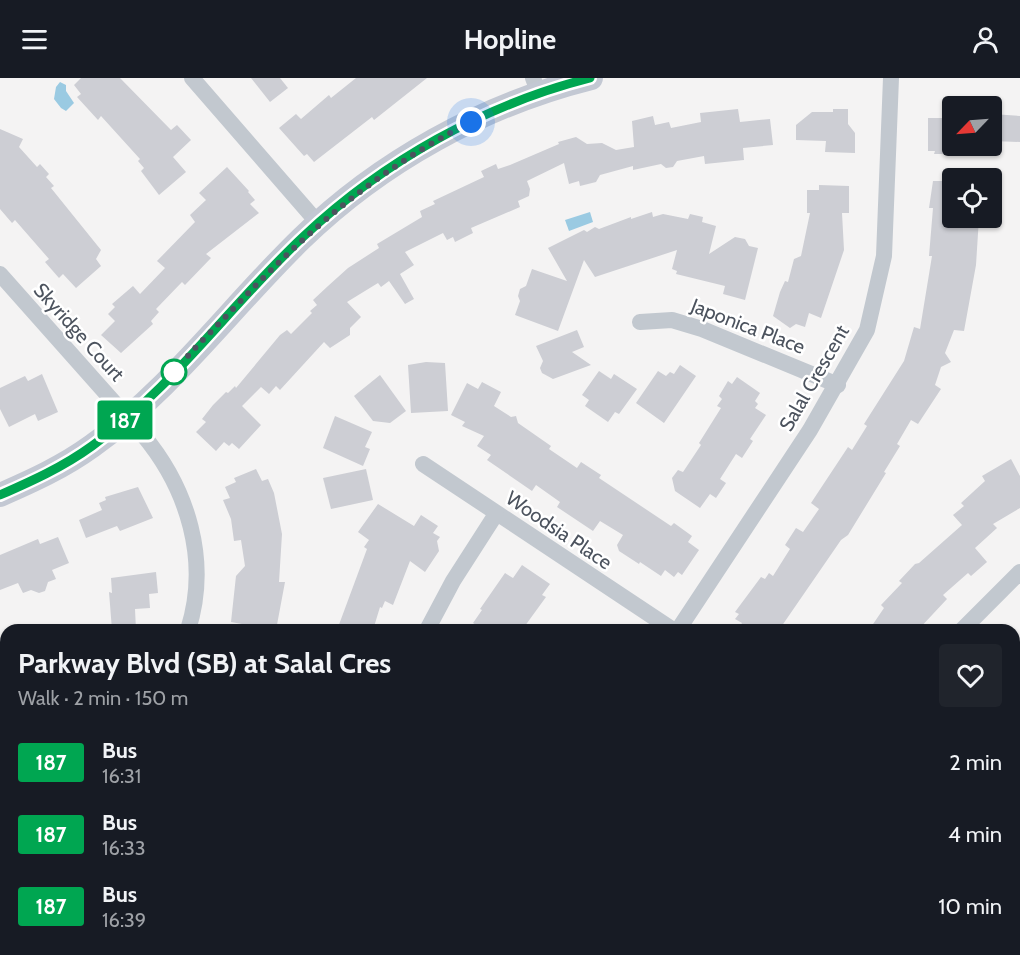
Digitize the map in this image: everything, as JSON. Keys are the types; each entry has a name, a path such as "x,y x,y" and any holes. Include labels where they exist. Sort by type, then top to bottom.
{"street":[{"path":"192,78 318,223"},
{"path":"0,495 73,459 128,418 318,223 359,190 424,147 536,86 591,78"},
{"name":"Salal Crescent","path":"680,624 837,385 867,330 882,276 891,78"},
{"name":"Skyridge Court","path":"0,274 128,418"},
{"name":"Japonica Place","path":"640,322 672,320 682,323 837,385"},
{"path":"128,418 160,456 177,486 190,520 197,556 195,594 189,624"},
{"name":"Woodsia Place","path":"423,464 667,624"},
{"path":"430,624 453,580 496,514"},
{"path":"968,624 1020,572"}],"water":[{"path":"60,82 66,85 66,91 74,103 66,111 54,99 56,87"},
{"path":"590,212 593,222 569,231 565,220"}],"building":[{"path":"81,78 120,78 171,130 177,125 191,140 173,157 186,172 159,195 141,171 144,168 138,161 140,159 101,116 98,120 77,97 81,94 74,85"},
{"path":"251,78 280,78 288,88 270,102"},
{"path":"356,78 427,78 374,120 372,117 314,162 307,154 304,156 279,128 296,114 301,119 329,95 331,98"},
{"path":"738,109 740,122 770,119 773,145 743,148 744,160 705,164 704,156 677,161 673,167 666,168 661,164 633,170 633,166 600,175 596,182 580,186 579,181 569,184 564,163 527,181 530,189 529,196 518,201 520,207 471,228 473,233 455,242 453,237 447,240 443,233 405,252 414,265 400,274 414,299 405,304 389,281 381,287 378,283 347,302 361,317 350,328 350,335 330,348 324,342 280,390 276,386 269,394 261,387 242,406 261,425 239,449 232,443 229,446 224,442 216,451 196,432 206,422 202,419 213,405 226,392 228,393 235,386 236,388 280,335 287,330 291,334 312,313 310,311 317,305 313,300 328,286 348,268 379,248 377,244 422,217 420,211 435,204 433,201 484,177 481,171 496,164 498,169 510,165 559,144 558,142 576,137 587,144 602,143 616,150 634,147 632,121 653,116 655,125 669,122 671,128 701,122 700,113"},
{"path":"833,109 848,109 848,124 855,133 855,153 825,152 826,141 796,140 796,125 812,112 833,112"},
{"path":"1002,115 1020,116 1020,142 1002,141"},
{"path":"928,118 942,118 942,154 928,151"},
{"path":"0,129 23,139 19,147 37,167 40,164 49,174 46,177 54,186 51,188 101,250 96,259 101,266 76,288 63,274 59,278 45,262 49,259 15,220 12,223 0,209"},
{"path":"227,167 249,191 255,200 250,204 259,213 206,254 211,258 185,285 182,282 156,309 159,312 151,321 153,324 121,353 101,335 115,321 108,314 115,307 112,304 133,286 140,294 165,268 157,261 195,222 190,215 206,200 199,193"},
{"path":"933,181 942,181 942,228 978,228 976,265 964,331 954,330 945,353 951,362 941,367 935,385 941,389 918,424 911,420 897,444 900,446 884,472 886,473 848,535 841,540 783,624 741,624 735,619 739,614 735,612 761,577 765,579 769,573 773,576 790,549 785,545 796,528 803,532 819,509 811,503 848,447 852,450 867,426 864,424 904,361 914,327 920,329 932,256 929,256 933,208 929,208"},
{"path":"819,185 849,186 849,213 842,213 844,250 821,318 809,313 805,327 796,324 790,328 773,316 780,292 785,281 788,282 794,259 801,256 810,213 807,213 807,190 819,190"},
{"path":"652,212 653,217 663,214 688,219 690,214 703,217 702,222 716,226 709,254 735,237 745,239 749,246 758,248 745,300 723,294 725,286 676,274 677,271 672,269 677,250 595,277 584,260 558,331 515,315 520,301 518,296 520,289 526,286 532,269 567,281 548,248 584,230 587,232 595,227 599,229"},
{"path":"577,330 584,347 572,352 591,365 553,379 542,373 540,368 543,361 536,346"},
{"path":"426,362 445,363 448,411 411,413 408,365"},
{"path":"680,365 696,376 664,423 636,403 658,371 666,376 670,372 674,374"},
{"path":"599,371 611,379 614,374 637,389 619,414 615,412 608,422 585,406 589,400 582,395"},
{"path":"42,374 58,412 38,421 35,414 9,427 0,409 0,388 25,376 28,381"},
{"path":"380,375 406,411 390,423 373,421 354,396"},
{"path":"737,377 760,393 755,401 758,404 755,408 766,415 750,439 753,441 742,458 736,454 720,479 726,483 716,498 710,494 700,508 675,491 672,478 678,470 683,472 701,445 699,443 721,408 717,406 722,399 719,396 728,381 732,384"},
{"path":"482,382 501,392 494,406 511,417 516,416 518,423 551,446 549,449 577,468 581,462 601,475 599,478 671,526 674,523 692,536 688,542 699,550 682,575 678,572 674,577 665,570 661,576 640,562 639,564 619,551 617,545 623,535 600,521 593,531 557,507 560,502 536,485 532,491 487,460 491,455 477,446 484,436 462,426 465,422 451,415 467,383 478,389"},
{"path":"335,416 372,432 365,447 370,449 363,466 323,448"},
{"path":"1011,459 1020,476 1020,508 993,524 997,528 975,548 987,562 971,576 968,573 943,595 947,599 924,624 873,624 884,608 881,605 902,583 899,581 915,564 962,525 953,515 964,506 961,503 985,481 982,476"},
{"path":"256,469 262,481 268,479 274,493 282,534 279,582 285,582 277,624 231,622 236,576 245,566 241,540 234,541 231,519 223,500 230,498 225,487 236,482 234,478"},
{"path":"366,469 373,500 331,509 323,478"},
{"path":"138,487 153,518 120,531 117,526 86,538 79,520 102,510 99,503 106,500 105,497"},
{"path":"378,504 414,526 421,515 438,526 433,533 440,537 437,541 439,551 425,572 410,561 393,605 385,601 382,608 380,607 375,624 339,624 367,549 364,547 369,540 358,532"},
{"path":"58,537 69,563 52,570 56,579 48,582 45,591 39,593 31,590 23,593 18,583 0,590 0,555 38,539 40,544"},
{"path":"522,565 550,584 542,595 546,597 526,624 473,623 505,573 513,578"},
{"path":"156,572 158,593 149,594 150,608 135,609 136,624 112,624 109,592 112,593 111,578"}],"bus line":[{"name":"187","path":"0,495 49,473 73,459 128,418 303,237 359,190 424,147 471,122 539,94 590,78"}],"route":[{"path":"174,372 273,266 340,205 409,156 471,122"}]}
